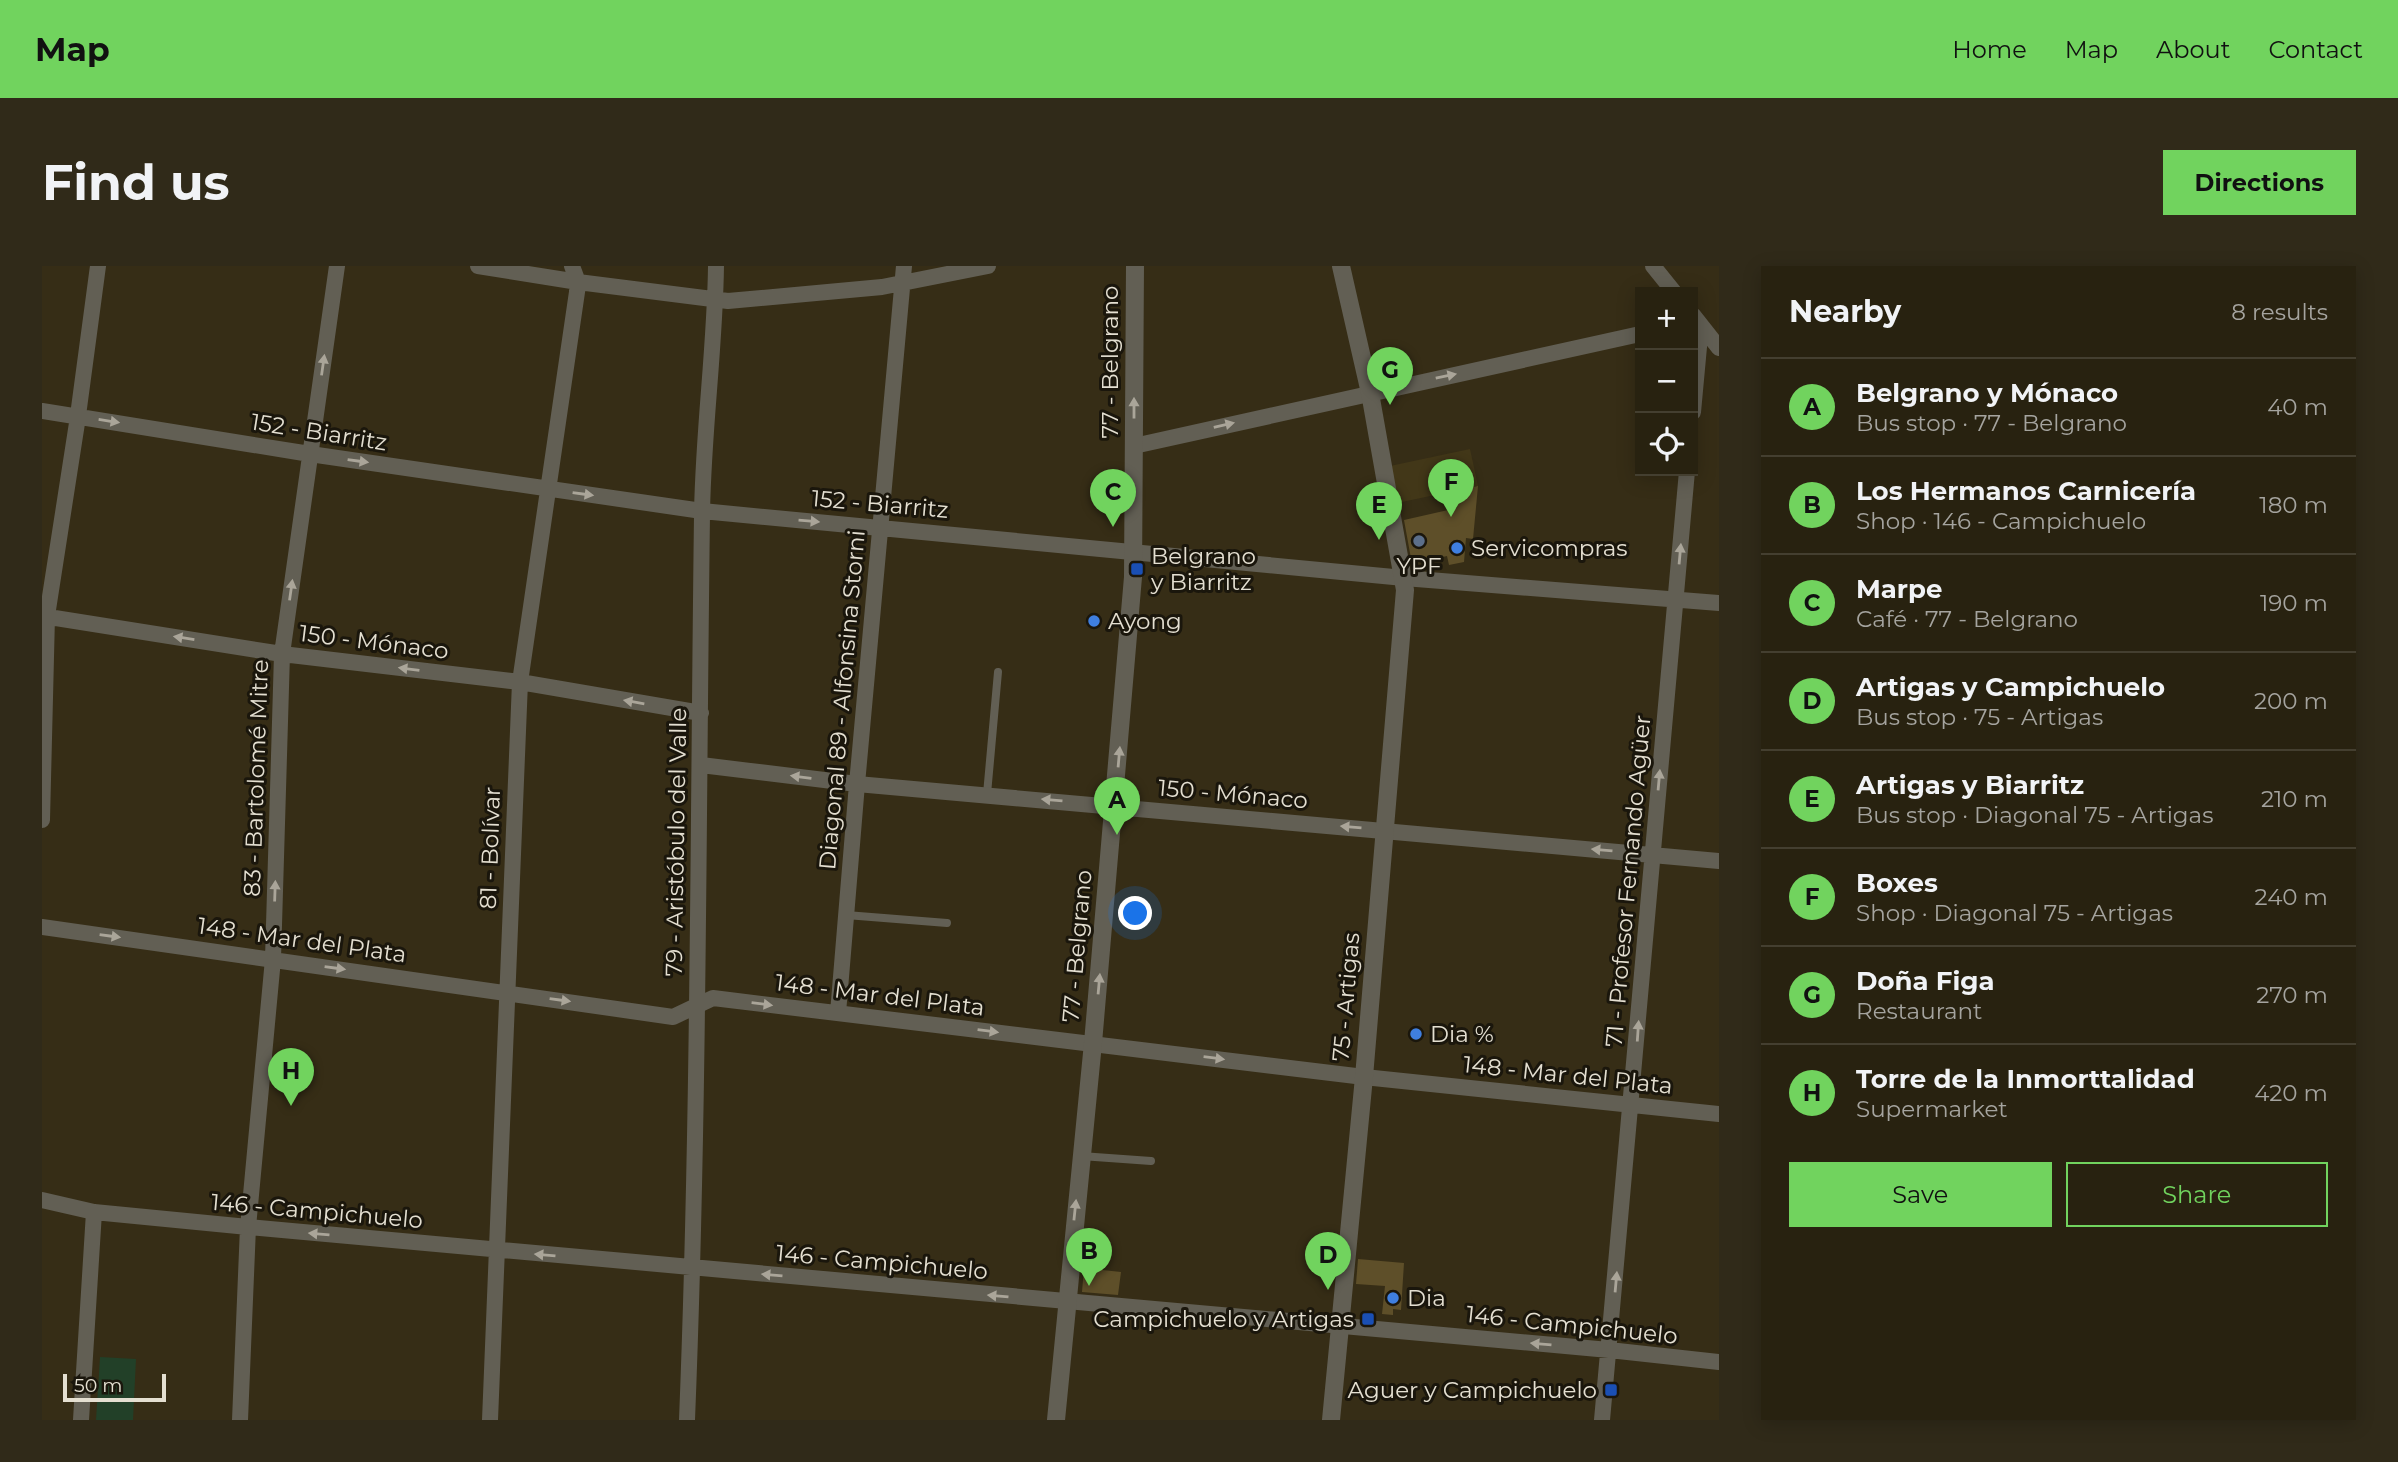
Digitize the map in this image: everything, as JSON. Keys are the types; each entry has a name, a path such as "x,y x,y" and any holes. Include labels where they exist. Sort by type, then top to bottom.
{"street":[{"path":"42,820 44,616 78,416 98,266"},
{"name":"83 - Bartolomé Mitre","path":"240,1420 248,1227 272,959 282,653 337,266"},
{"path":"478,266 575,274 716,301 902,284 988,266"},
{"name":"79 - Aristóbulo del Valle","path":"687,1420 693,1268 702,511 716,266"},
{"name":"Diagonal 89 - Alfonsina Storni","path":"838,1013 904,266"},
{"name":"77 - Belgrano","path":"1056,1420 1115,806 1134,551 1135,266"},
{"name":"75 - Artigas","path":"1331,1420 1364,1077 1405,590 1370,393 1341,266"},
{"path":"1653,266 1670,287"},
{"name":"81 - Bolívar","path":"490,1420 499,1251 520,682 575,274"},
{"path":"1698,322 1719,326"},
{"path":"1698,325 1719,348"},
{"path":"1134,446 1635,335"},
{"name":"152 - Biarritz","path":"42,411 310,454 702,511 1404,578 1719,603"},
{"name":"71 - Profesor Fernando Agüer","path":"1602,1420 1632,1104 1651,855 1688,476"},
{"name":"150 - Mónaco","path":"44,616 282,653 520,682 701,713"},
{"name":"150 - Mónaco","path":"701,765 857,784 1719,861"},
{"name":"148 - Mar del Plata","path":"42,927 673,1017 713,998 1364,1077 1719,1114"},
{"name":"146 - Campichuelo","path":"42,1199 94,1212 248,1227 1719,1362"},
{"path":"81,1420 94,1212"}],"lane":[{"path":"987,794 998,672"},
{"path":"846,915 947,923"},
{"path":"1081,1156 1151,1161"}],"shaded area":[{"path":"1470,449 1478,486 1397,503 1390,466"}],"green space":[{"path":"100,1357 136,1359 133,1420 96,1420"}],"building":[{"path":"1478,486 1473,539 1466,538 1464,562 1449,565 1447,556 1412,564 1404,520 1457,508 1459,490"},
{"name":"Dia","path":"1358,1259 1404,1263 1401,1310 1393,1309 1393,1315 1382,1314 1385,1286 1356,1284"},
{"path":"1084,1268 1121,1272 1118,1295 1082,1292"}],"place":[{"name":"Doña Figa","path":"1390,405"},
{"name":"Boxes","path":"1451,517"},
{"name":"Marpe","path":"1113,527"},
{"name":"Artigas y Biarritz","path":"1379,540"},
{"name":"YPF","path":"1419,541"},
{"name":"Servicompras","path":"1457,548"},
{"name":"Belgrano y Biarritz","path":"1137,569"},
{"name":"Ayong","path":"1094,621"},
{"name":"Belgrano y Mónaco","path":"1117,835"},
{"name":"Dia %","path":"1416,1034"},
{"name":"Torre de la Inmorttalidad","path":"291,1106"},
{"name":"Los Hermanos Carnicería","path":"1089,1286"},
{"name":"Artigas y Campichuelo","path":"1328,1290"},
{"name":"Dia","path":"1393,1298"},
{"name":"Campichuelo y Artigas","path":"1368,1319"},
{"name":"Aguer y Campichuelo","path":"1611,1390"}]}
